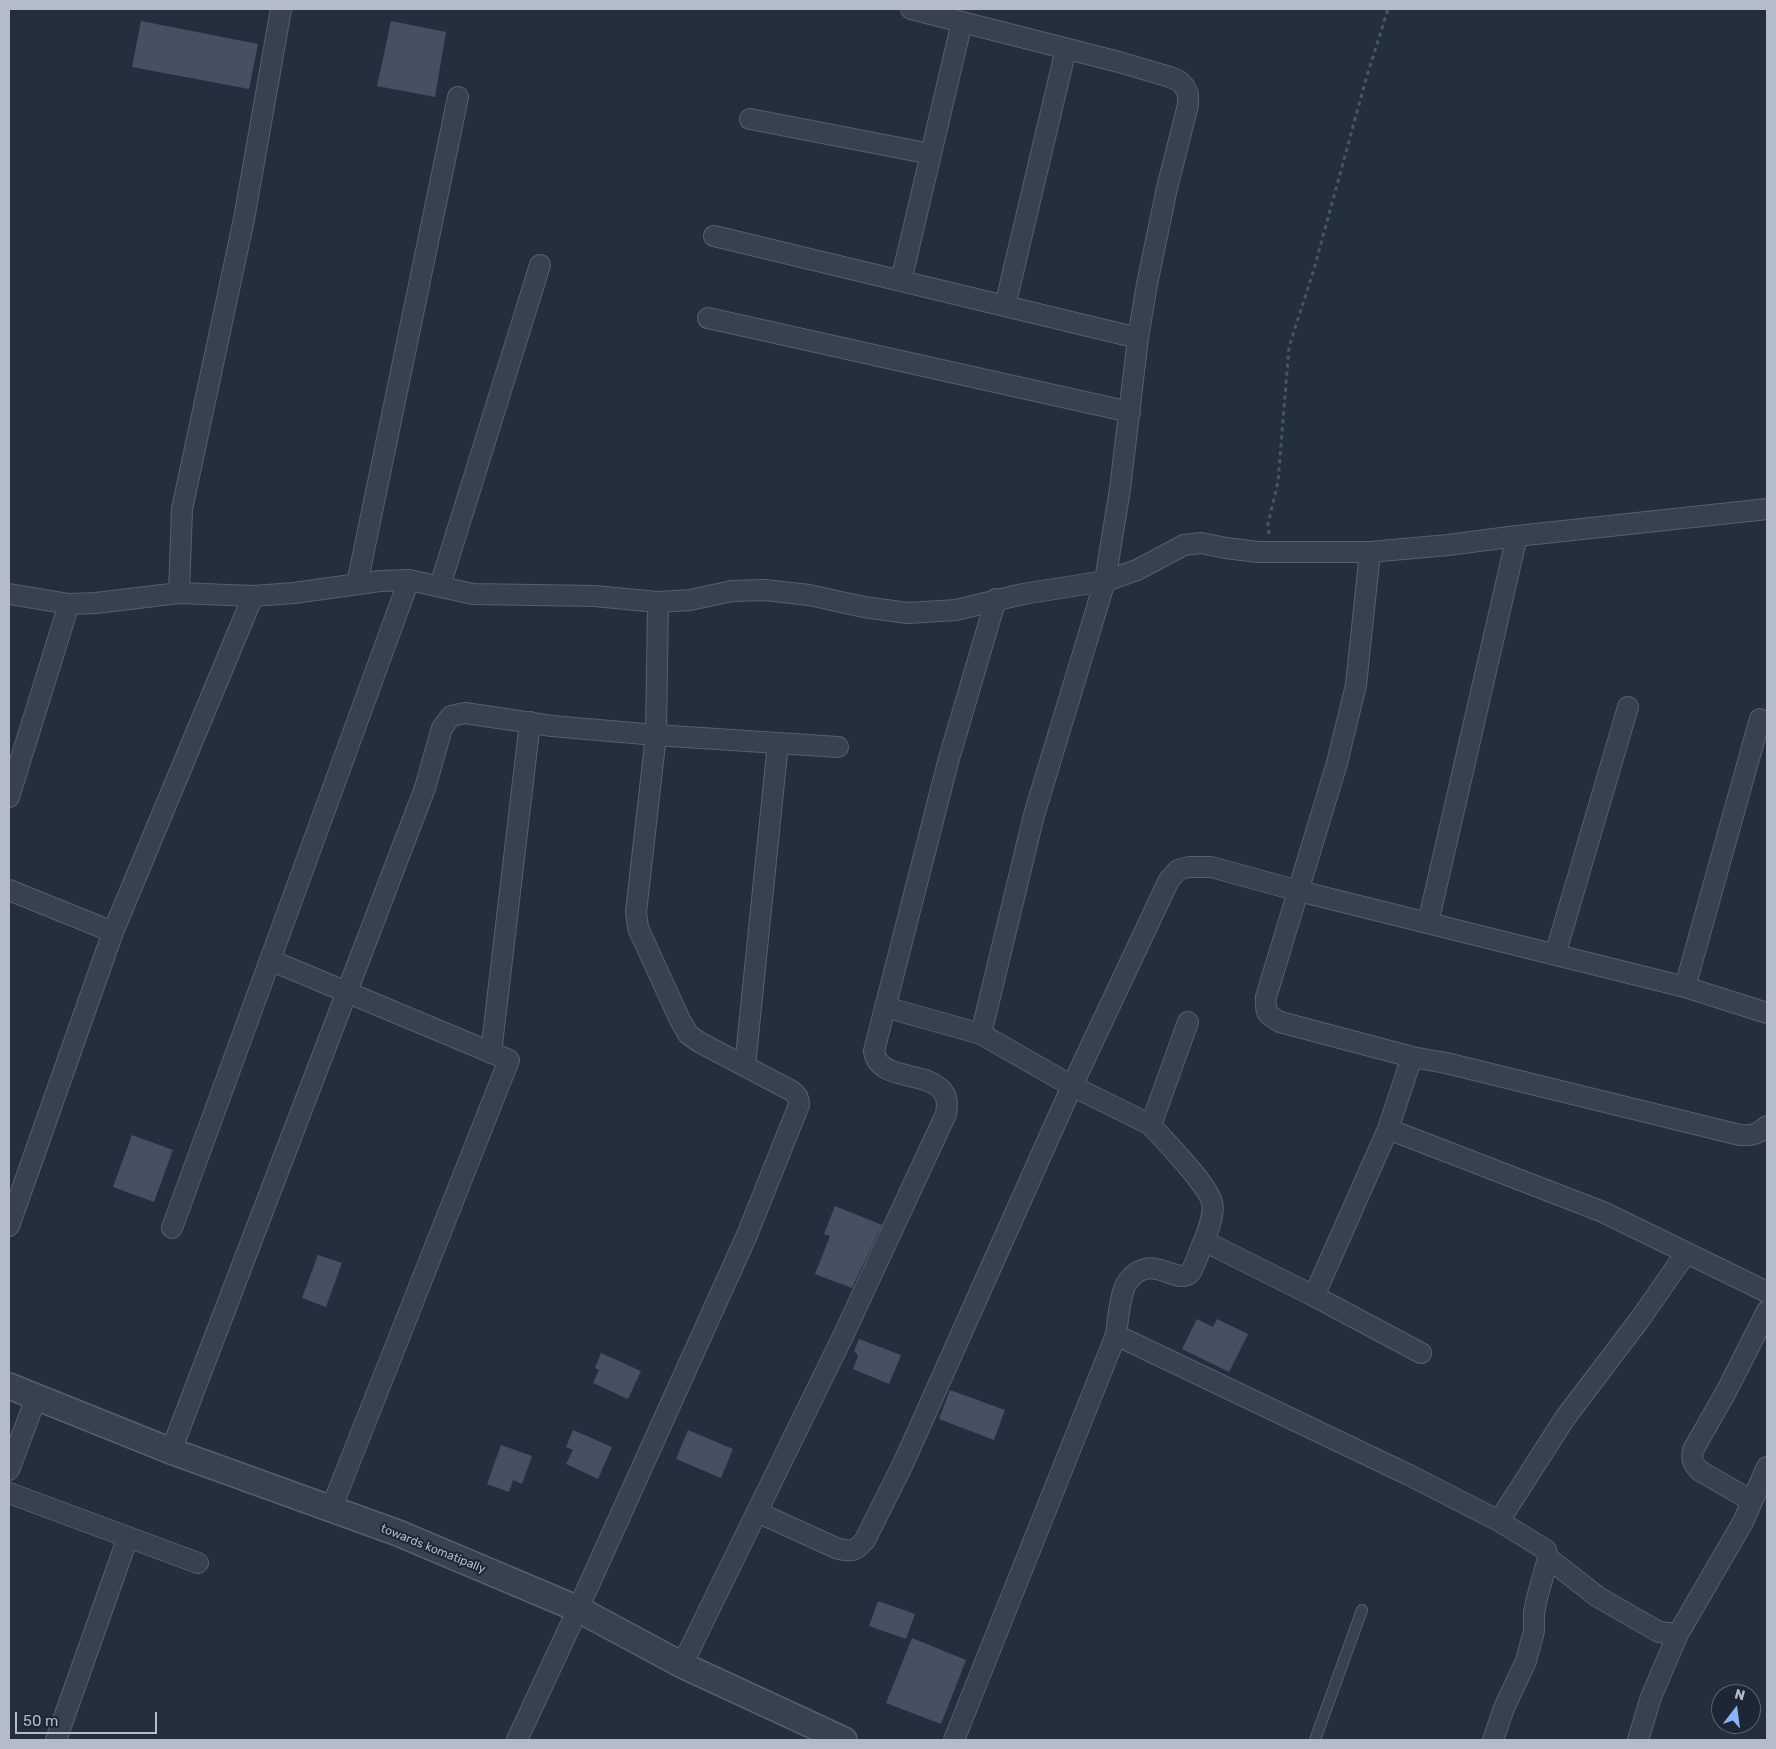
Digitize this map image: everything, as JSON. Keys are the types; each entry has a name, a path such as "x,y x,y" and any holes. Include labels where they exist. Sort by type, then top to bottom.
{"street":[{"path":"179,593 182,509 244,219 281,9"},
{"path":"911,9 1119,62 1170,77 1179,81 1188,94 1188,105 1167,188 1138,338 1120,489 1104,581 1034,815 981,1034"},
{"path":"901,281 962,22"},
{"path":"1005,306 1066,49"},
{"path":"357,584 458,97"},
{"path":"750,119 931,154"},
{"path":"714,236 1138,338"},
{"path":"440,586 540,265"},
{"path":"708,318 1130,412"},
{"path":"9,594 69,604 96,603 179,593 253,596 409,580 473,594 594,596 658,602 690,600 732,591 765,590 809,595 864,607 908,613 956,610 996,599 1104,581 1138,570 1184,545 1201,543 1226,548 1269,552 1370,552 1767,509"},
{"path":"1428,923 1517,536"},
{"path":"1370,552 1356,685 1337,763 1266,997 1265,1008 1268,1016 1280,1022 1412,1057 1740,1134 1759,1134 1767,1126"},
{"path":"172,1228 409,580"},
{"path":"9,1226 113,932 253,596"},
{"path":"682,1665 844,1334 946,1114 947,1103 940,1089 932,1083 890,1070 880,1064 875,1058 874,1051 948,762 996,599"},
{"path":"517,1740 578,1610 747,1235 798,1110 799,1099 796,1094 688,1034 638,928 636,912 656,735 658,602"},
{"path":"9,797 69,604"},
{"path":"1555,955 1628,707"},
{"path":"171,1450 424,788 442,728 451,716 465,713 530,722 656,735 838,746"},
{"path":"1685,987 1760,719"},
{"path":"491,1053 530,722"},
{"path":"745,1066 778,743"},
{"path":"757,1512 836,1548 849,1552 858,1549 865,1540 903,1464 1072,1086 1169,880 1178,870 1189,867 1211,867 1299,891 1685,987 1767,1013"},
{"path":"9,890 113,932"},
{"path":"270,960 508,1060 331,1509"},
{"path":"885,1007 981,1034 1072,1086 1151,1125 1204,1187 1212,1203 1212,1218 1190,1272 1183,1276 1148,1267 1140,1270 1129,1279 1124,1289 1116,1335 954,1740"},
{"path":"1151,1125 1188,1022"},
{"path":"1314,1296 1388,1129 1412,1057"},
{"path":"1388,1129 1603,1212 1767,1292"},
{"path":"1204,1240 1421,1353"},
{"path":"1500,1521 1565,1418 1640,1319 1686,1252"},
{"path":"1752,1501 1700,1471 1691,1459 1692,1450 1726,1392 1767,1311"},
{"path":"1116,1335 1409,1475 1500,1521 1546,1550 1548,1558 1537,1598 1534,1613 1534,1631 1526,1660 1504,1708 1493,1740"},
{"name":"towards komatipally","path":"9,1386 171,1450 398,1533 578,1610 814,1734 844,1740"},
{"path":"9,1470 36,1398"},
{"path":"1638,1740 1651,1697 1678,1634 1743,1522 1767,1467"},
{"path":"9,1493 198,1563"},
{"path":"56,1740 128,1537"},
{"path":"1548,1558 1598,1598 1659,1632 1678,1634"}],"lane":[{"path":"1315,1740 1362,1610"}],"path":[{"path":"1269,552 1268,524 1278,482 1289,347 1314,268 1366,79 1388,9"}],"building":[{"path":"141,21 258,44 249,89 132,67"},
{"path":"391,21 446,32 435,97 377,86"},
{"path":"132,1135 173,1150 154,1202 113,1187"},
{"path":"835,1206 882,1225 852,1288 815,1274 830,1236 824,1234"},
{"path":"318,1255 342,1263 326,1307 302,1298"},
{"path":"1197,1319 1213,1327 1217,1319 1248,1334 1229,1372 1182,1349"},
{"path":"859,1339 901,1355 889,1384 853,1369 858,1356 854,1351"},
{"path":"601,1353 641,1371 628,1399 593,1383 599,1370 595,1368"},
{"path":"950,1390 1005,1410 994,1440 939,1419"},
{"path":"573,1430 612,1447 598,1479 566,1464 573,1450 566,1447"},
{"path":"688,1430 733,1449 721,1478 676,1459"},
{"path":"501,1445 532,1456 522,1484 513,1480 509,1492 487,1484"},
{"path":"878,1601 915,1614 906,1639 869,1626"},
{"path":"912,1638 966,1660 941,1724 886,1703"}]}
